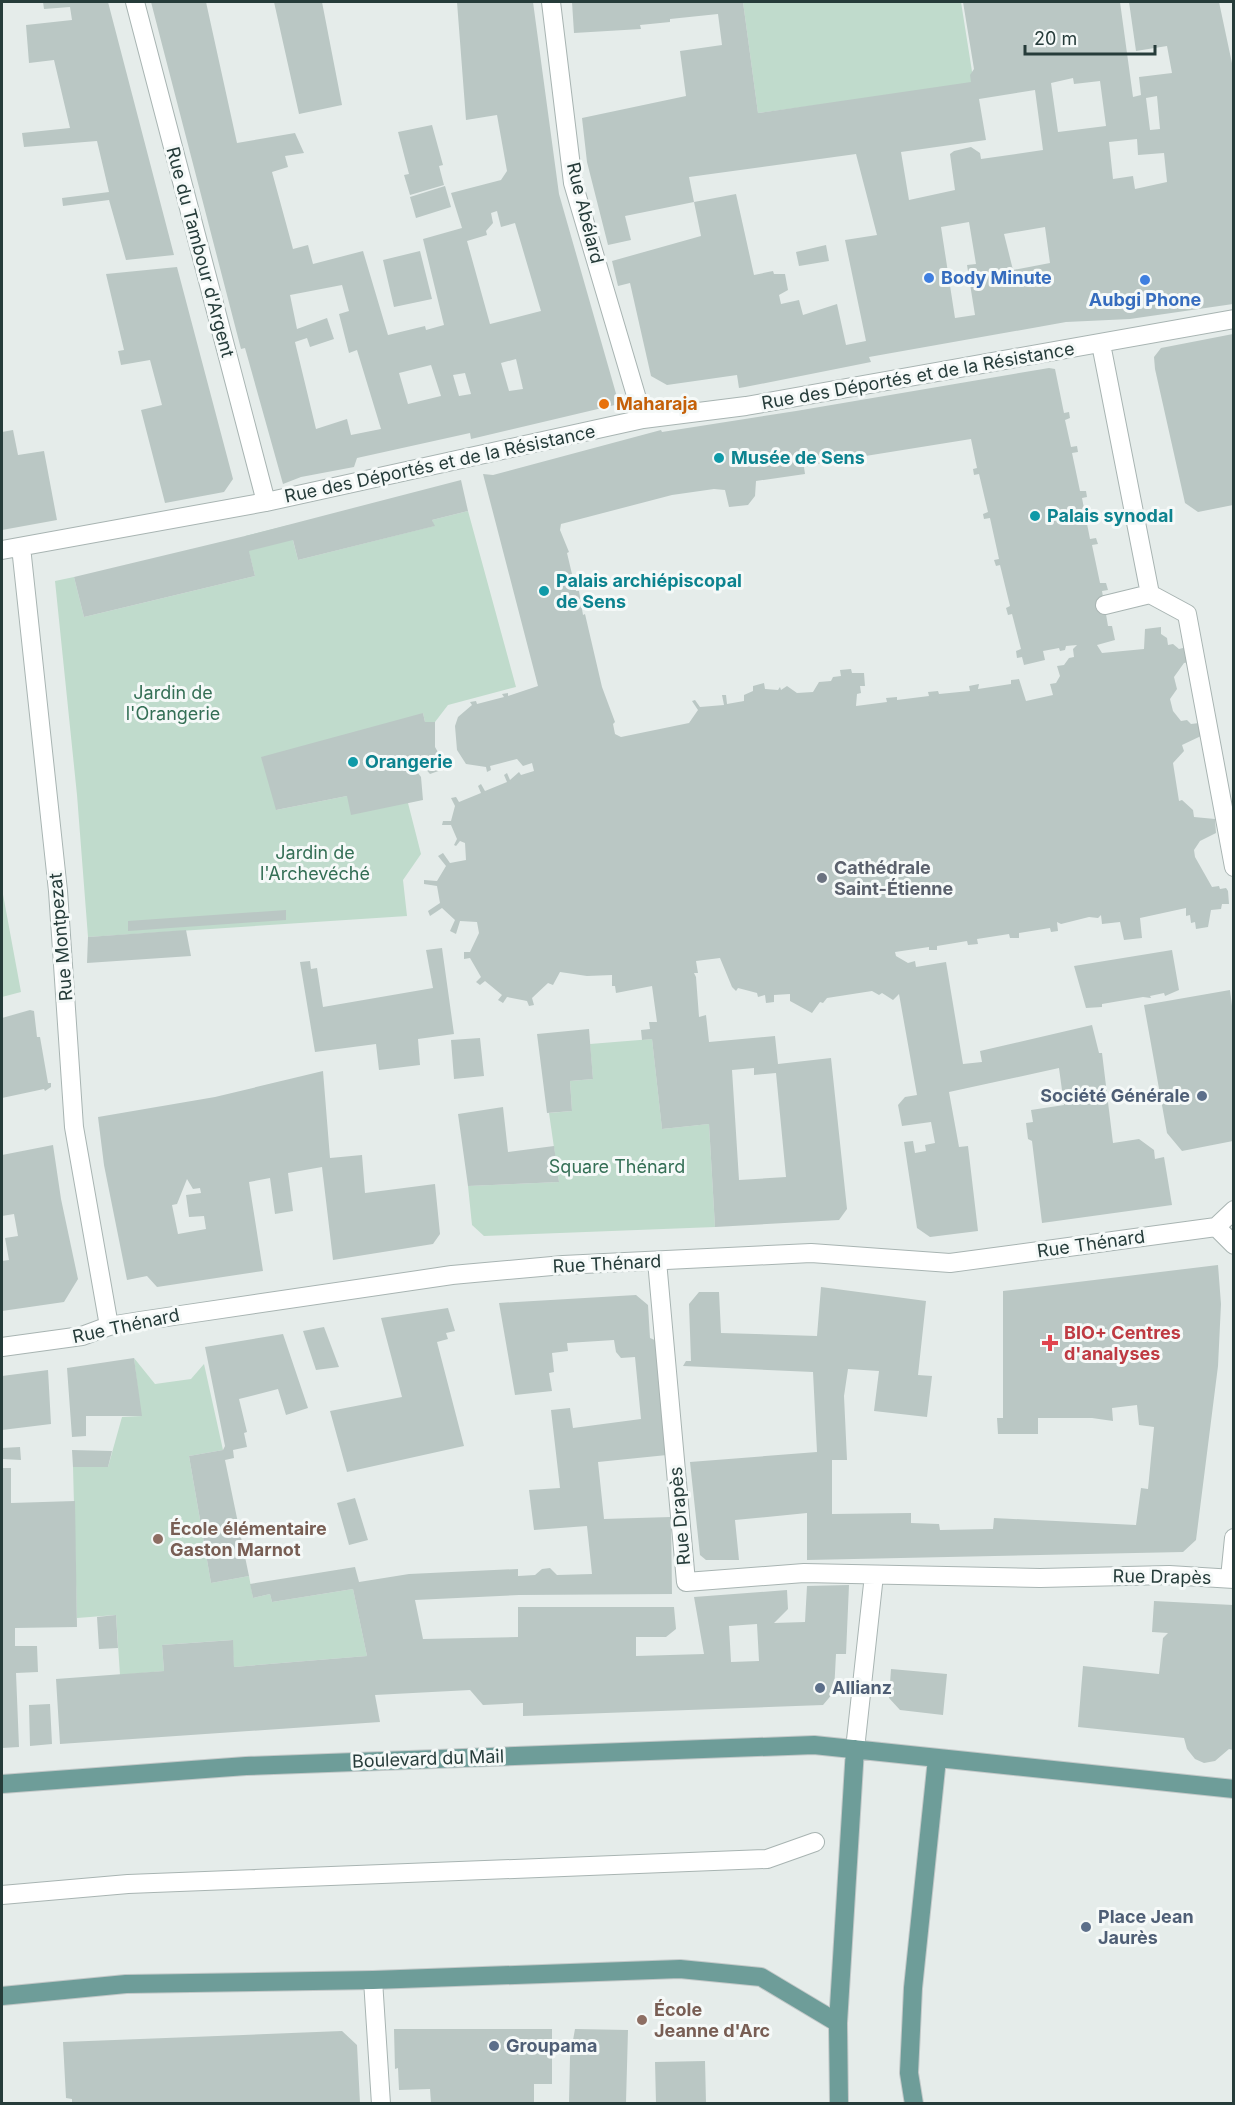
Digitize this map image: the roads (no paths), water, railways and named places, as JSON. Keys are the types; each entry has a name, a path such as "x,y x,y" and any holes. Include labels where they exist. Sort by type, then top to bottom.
{"main road":[{"name":"Boulevard du Mail","path":"2,1784 246,1766 814,1746 855,1749"},
{"path":"839,2103 838,2023 855,1749 1233,1789"},
{"path":"914,2103 909,2073 913,1988 937,1759"},
{"path":"2,1996 126,1984 373,1980 680,1970 761,1977 838,2023"}],"street":[{"name":"Rue du Tambour d'Argent","path":"135,2 266,502"},
{"name":"Rue Abélard","path":"551,2 573,183 643,419"},
{"name":"Rue des Déportés et de la Résistance","path":"2,550 266,502 643,419 746,406 1233,319"},
{"path":"1101,344 1150,594"},
{"name":"Rue Montpezat","path":"21,547 58,891 74,1127 109,1326"},
{"path":"1105,605 1150,594 1187,614 1233,867"},
{"path":"1233,1210 1216,1227 1233,1245"},
{"name":"Rue Thénard","path":"2,1347 82,1336 109,1326 452,1275 811,1252 950,1263 1216,1227"},
{"name":"Rue Drapès","path":"657,1261 686,1582 804,1573 1040,1578 1169,1575 1232,1578"},
{"path":"1232,1578 1233,1538"},
{"path":"855,1749 874,1575"},
{"path":"2,1895 128,1884 767,1859 815,1842"},
{"path":"373,1980 381,2103"}],"place":[{"name":"Body Minute","path":"929,278"},
{"name":"Aubgi Phone","path":"1145,280"},
{"name":"Maharaja","path":"604,404"},
{"name":"Musée de Sens","path":"719,458"},
{"name":"Palais synodal","path":"1035,516"},
{"name":"Palais archiépiscopal de Sens","path":"544,591"},
{"name":"Orangerie","path":"353,762"},
{"name":"Cathédrale Saint-Étienne","path":"822,878"},
{"name":"Société Générale","path":"1202,1096"},
{"name":"BIO+ Centres d'analyses","path":"1050,1343"},
{"name":"École élémentaire Gaston Marnot","path":"158,1539"},
{"name":"Allianz","path":"820,1688"},
{"name":"Place Jean Jaurès","path":"1086,1927"},
{"name":"École Jeanne d'Arc","path":"642,2020"},
{"name":"Groupama","path":"494,2046"}],"park label":[{"name":"Jardin de l'Orangerie","path":"173,703"},
{"name":"Jardin de l'Archevéché","path":"315,863"},
{"name":"Square Thénard","path":"617,1167"}]}
